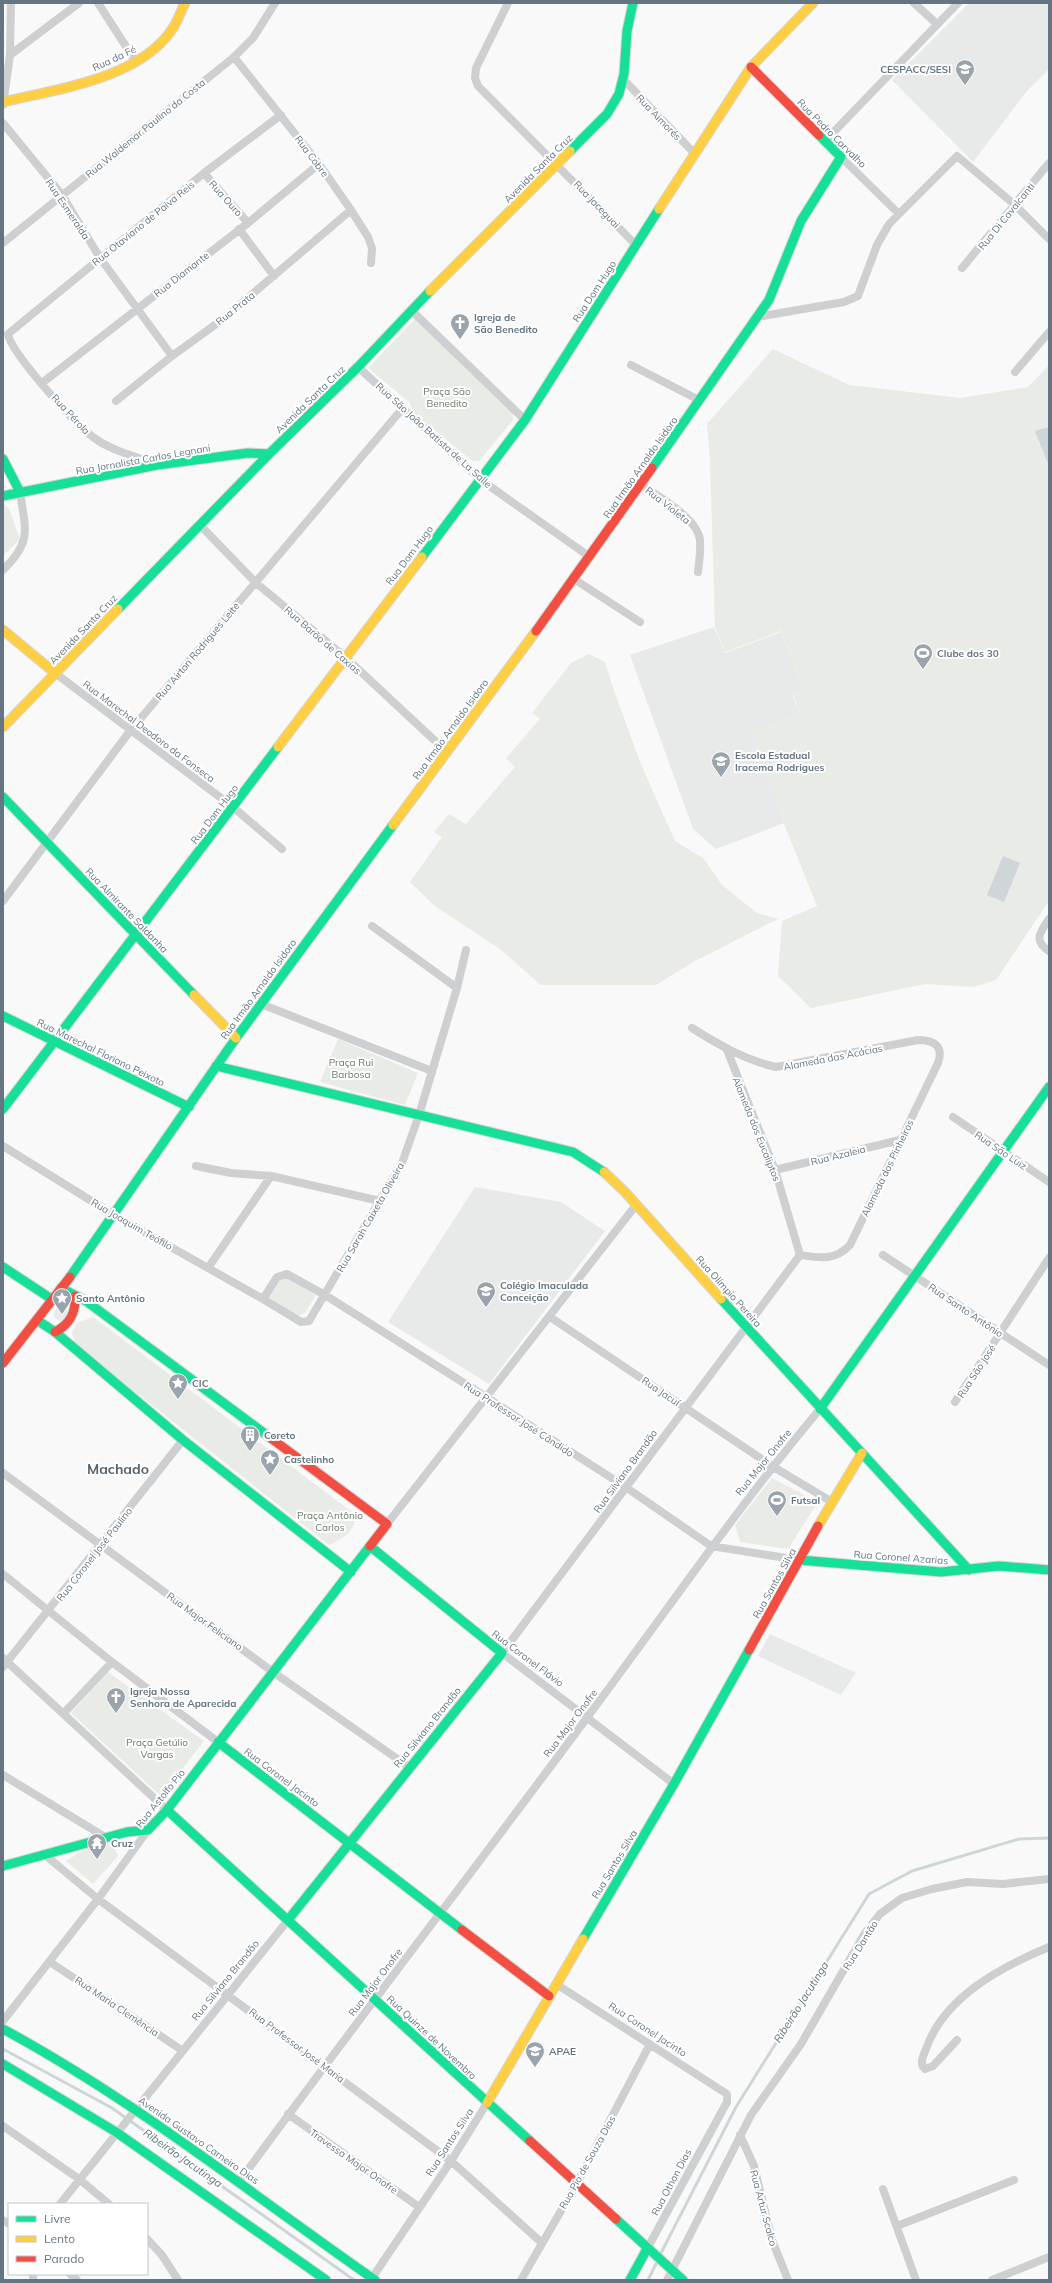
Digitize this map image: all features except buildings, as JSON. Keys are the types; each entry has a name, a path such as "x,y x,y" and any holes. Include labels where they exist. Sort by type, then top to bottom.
{"street":[{"path":"3,101 10,55 11,3"},
{"path":"10,55 79,3"},
{"path":"98,3 136,62"},
{"name":"Rua da Fé","path":"3,101 102,78 136,62 164,42 180,18 185,3"},
{"name":"Rua Waldemar Paulino da Costa","path":"3,243 234,57 253,38 275,3"},
{"name":"Rua Jaceguai","path":"508,3 476,68 475,78 478,86 558,164 636,245"},
{"name":"Avenida Santa Cruz","path":"3,727 269,454 358,367 411,310 558,164 617,101 624,80 628,30 633,3"},
{"name":"Rua Dom Hugo","path":"3,1109 525,420 694,153 751,67 813,3"},
{"path":"914,3 937,24"},
{"path":"825,141 958,3"},
{"name":"Rua Cobre","path":"234,57 319,164 351,210 368,237 372,248 371,262"},
{"name":"Rua Pedro Carvalho","path":"751,67 899,214"},
{"name":"Rua Aimorés","path":"624,80 694,153"},
{"name":"Rua Otaviano de Paiva Reis","path":"8,334 204,173 281,115"},
{"name":"Rua Esmeralda","path":"3,123 62,195 100,258 172,356"},
{"path":"757,317 844,302 858,296 877,244 889,224 957,156 1015,205 1049,239"},
{"name":"Rua Irmão Arnaldo Isidoro","path":"53,1300 114,1215 260,1004 590,557 642,485 699,400 770,300 779,281 796,232 808,207 841,157"},
{"name":"Rua Di Cavalcanti","path":"962,268 1049,163"},
{"name":"Rua Diamante","path":"42,383 248,223 319,164"},
{"name":"Rua Ouro","path":"204,173 248,223"},
{"name":"Rua Prata","path":"116,401 172,356 222,319 351,210"},
{"name":"Rua Ouro","path":"239,230 274,276"},
{"path":"411,310 525,420"},
{"path":"1015,372 1049,332"},
{"name":"Rua Pérola","path":"8,334 11,345 42,383 76,422 93,438 157,465"},
{"path":"632,365 699,400"},
{"name":"Rua São João Batista de La Salle","path":"358,367 481,480 590,557"},
{"name":"Rua Airton Rodrigues Leite","path":"3,901 130,731 402,409"},
{"name":"Rua Jornalista Carlos Legnani","path":"3,496 157,465 248,453 269,454"},
{"path":"3,459 20,492 25,531 24,544 17,556 3,570"},
{"name":"Rua Violeta","path":"642,485 683,514 698,531 700,541 698,572"},
{"name":"Rua Barão de Caxias","path":"200,525 255,582 345,657 447,752"},
{"path":"574,579 640,622"},
{"name":"Rua Marechal Deodoro da Fonseca","path":"3,630 55,673 130,731 233,807 282,849"},
{"name":"Rua Almirante Saldanha","path":"3,797 236,1038"},
{"path":"1049,919 1039,933 1038,939 1040,944 1049,951"},
{"path":"372,926 457,988"},
{"path":"216,1066 419,1115 457,988 466,950"},
{"path":"260,1004 432,1072"},
{"name":"Rua Marechal Floriano Peixoto","path":"3,1016 53,1042 189,1107"},
{"name":"Alameda das Acácias","path":"692,1028 726,1050 756,1062 776,1067 918,1040 935,1042"},
{"name":"Alameda dos Pinheiros","path":"800,1254 832,1258 843,1253 850,1245 938,1063 941,1055 940,1049 935,1042"},
{"name":"Alameda dos Eucaliptos","path":"726,1050 775,1170 800,1254"},
{"name":"Rua Major Onofre","path":"239,2182 288,2114 376,2000 588,1717 711,1546 772,1466 820,1409 916,1276 1002,1151 1049,1087"},
{"name":"Rua Sarah Caixeta Oliveira","path":"263,1299 301,1322 305,1322 312,1318 402,1164 419,1115"},
{"name":"Rua Olímpio Pereira","path":"419,1115 573,1152 587,1157 598,1164 820,1409 942,1537 969,1570"},
{"name":"Rua São Luiz","path":"952,1117 1049,1182"},
{"name":"Rua Azaleia","path":"775,1170 900,1140"},
{"name":"Rua Joaquim Teófilo","path":"3,1146 114,1215 263,1299"},
{"path":"196,1166 231,1173 271,1176 380,1201"},
{"path":"208,1268 271,1176"},
{"path":"37,1320 55,1332 183,1440 351,1572 636,1205"},
{"name":"Rua Silviano Brandão","path":"61,2203 409,1767 502,1653 627,1488 685,1407 747,1328 800,1254"},
{"name":"Rua Santo Antônio","path":"883,1255 1049,1365"},
{"name":"Rua São José","path":"955,1402 1049,1258"},
{"path":"3,1267 53,1300 3,1362"},
{"name":"Rua Professor José Cândido","path":"263,1299 277,1276 287,1274 325,1295 486,1397 627,1488 711,1546"},
{"path":"61,1288 86,1301 387,1524"},
{"path":"55,1332 65,1328 72,1319 76,1307 75,1296"},
{"name":"Rua Jacuí","path":"550,1317 772,1466 832,1502"},
{"name":"Rua Coronel José Paulino","path":"4,1662 49,1610 183,1440"},
{"name":"Rua Santos Silva","path":"373,2279 487,2103 674,1784 799,1560 862,1453"},
{"name":"Rua Major Feliciano","path":"3,1473 273,1672 409,1767"},
{"path":"711,1546 799,1560"},
{"name":"Rua Coronel Flávio","path":"371,1547 502,1653 674,1784"},
{"name":"Rua Coronel Azarias","path":"799,1560 941,1572 999,1566 1049,1570"},
{"name":"Rua Astolfo Pio","path":"3,2021 98,1900 148,1830 167,1810 218,1742 351,1572"},
{"name":"Rua Coronel Jacinto","path":"3,1574 112,1662 549,1996"},
{"path":"4,1662 64,1713 167,1810"},
{"path":"64,1713 112,1662"},
{"path":"3,1775 105,1837"},
{"name":"Rua Quinze de Novembro","path":"167,1810 683,2280"},
{"path":"3,1866 105,1837 139,1830 148,1830"},
{"name":"Rua Professor José Maria","path":"45,1855 98,1900 451,2160 542,2242"},
{"name":"Rua Dantão","path":"740,2135 758,2104 802,2044 865,1934 880,1914 902,1898 932,1889 967,1882 1002,1884 1049,1879"},
{"path":"958,2040 933,2066 925,2069 922,2067 928,2042 935,2030 953,2007 974,1987 997,1972 1049,1947"},
{"name":"Rua Maria Clemência","path":"50,1962 183,2051"},
{"name":"Rua Coronel Jacinto","path":"556,1984 727,2094"},
{"name":"Avenida Gustavo Carneiro Dias","path":"3,2029 30,2043 239,2182 373,2279"},
{"name":"Rua Pio de Souza Dias","path":"521,2280 577,2183 650,2044"},
{"path":"3,2064 118,2131 326,2280"},
{"name":"Rua Othon Dias","path":"630,2280 649,2250 726,2102 727,2094"},
{"name":"Travessa Major Onofre","path":"288,2114 419,2207"},
{"path":"3,2126 80,2179 108,2203"},
{"path":"667,2280 670,2268 740,2135"},
{"name":"Rua Artur Scalco","path":"740,2135 754,2166 772,2240 788,2280"},
{"path":"897,2226 1014,2180"},
{"path":"884,2189 916,2280"},
{"path":"148,2240 162,2255 178,2280"},
{"path":"992,2280 1049,2257"}],"shaded area":[{"name":"CESPACC/SESI","path":"969,3 1049,3 1049,69 1027,91 973,162 892,80"},
{"path":"1049,427 1049,466 1035,431"},
{"name":"Escola Estadual Iracema Rodrigues","path":"714,627 725,653 781,632 805,691 793,696 800,714 753,732 784,823 716,849 693,829 630,655"},
{"path":"1003,856 1020,863 1004,902 987,895"},
{"name":"Colégio Imaculada Conceição","path":"475,1187 561,1202 605,1231 489,1384 388,1322"},
{"path":"770,1634 856,1673 841,1695 758,1656"}],"green space":[{"name":"Praça São Benedito","path":"415,319 513,412 513,420 479,461 472,461 414,413 409,402 368,368"},
{"name":"Clube dos 30","path":"773,349 849,385 961,398 1028,387 1049,365 1049,901 996,980 973,987 925,984 811,1008 778,976 782,921 817,906 784,824 753,732 800,714 794,696 805,691 781,631 725,652 715,627 710,459 707,424"},
{"path":"3,503 9,509 20,539 3,556"},
{"path":"589,654 605,662 640,762 675,841 704,859 722,885 757,913 778,919 693,962 656,985 541,985 500,949 435,906 410,882 442,837 434,832 449,814 466,824 515,767 506,758 540,719 532,713 571,663"},
{"name":"Praça Rui Barbosa","path":"338,1039 418,1073 405,1105 320,1082"},
{"path":"286,1277 316,1295 305,1313 298,1316 268,1297 278,1281"},
{"path":"58,1307 64,1307 68,1311 68,1317 64,1321 58,1321 54,1317 54,1311"},
{"name":"Praça Antônio Carlos","path":"93,1317 356,1515 353,1527 350,1531 344,1537 329,1545 76,1345 72,1333 77,1323"},
{"path":"772,1478 818,1502 788,1549 740,1542 735,1525"},
{"name":"Praça Getúlio Vargas","path":"108,1672 204,1741 161,1796 71,1713"},
{"path":"95,1843 113,1843 118,1856 93,1884 66,1861"}],"waterway":[{"name":"Ribeirão Jacutinga","path":"660,2255 736,2107 869,1894 912,1871 1019,1839 1049,1838"},
{"name":"Ribeirão Jacutinga","path":"3,2049 112,2108 354,2280"},
{"name":"Ribeirão Jacutinga","path":"648,2280 658,2260"}],"traffic: fast":[{"path":"570,151 607,114 619,94 624,74 627,31 633,3"},
{"path":"652,468 769,300 801,221 841,157 819,135"},
{"path":"422,557 525,420 659,209"},
{"path":"118,609 269,454 358,367 430,291"},
{"path":"3,496 157,465 248,453 269,454"},
{"path":"3,459 20,492"},
{"path":"3,1109 278,747"},
{"path":"3,797 194,995"},
{"path":"70,1277 236,1038 393,825"},
{"path":"3,1016 189,1107"},
{"path":"216,1066 573,1152 604,1172"},
{"path":"820,1409 1049,1087"},
{"path":"3,1267 53,1300"},
{"path":"61,1288 86,1301 272,1439"},
{"path":"721,1299 969,1570"},
{"path":"37,1320 55,1332 183,1440 351,1572"},
{"path":"3,1866 127,1832 148,1830 167,1810 370,1546"},
{"path":"288,1920 502,1653 371,1547"},
{"path":"799,1560 941,1572 999,1566 1049,1570"},
{"path":"583,1939 674,1784 749,1650"},
{"path":"218,1742 462,1930"},
{"path":"167,1810 530,2141"},
{"path":"3,2029 100,2086 146,2117 375,2280"},
{"path":"3,2064 116,2132 326,2280"},
{"path":"616,2219 683,2280"},
{"path":"630,2280 647,2249"}],"traffic: slow":[{"path":"3,102 96,79 119,70 140,59 158,45 173,28 185,3"},
{"path":"659,209 751,67 813,3"},
{"path":"430,291 570,151"},
{"path":"278,747 422,557"},
{"path":"3,727 118,609"},
{"path":"3,630 55,673"},
{"path":"393,825 536,631"},
{"path":"194,995 236,1038"},
{"path":"604,1172 625,1192 721,1299"},
{"path":"818,1526 862,1453"},
{"path":"487,2103 583,1939"}],"traffic: jam":[{"path":"751,67 819,135"},
{"path":"536,631 652,468"},
{"path":"3,1363 70,1277"},
{"path":"55,1332 65,1325 71,1317 74,1308 75,1296"},
{"path":"272,1439 387,1524 370,1546"},
{"path":"749,1650 818,1526"},
{"path":"462,1930 549,1996"},
{"path":"530,2141 616,2219"}],"place":[{"name":"CESPACC/SESI","path":"965,86"},
{"name":"Igreja de São Benedito","path":"460,340"},
{"name":"Clube dos 30","path":"923,670"},
{"name":"Escola Estadual Iracema Rodrigues","path":"721,778"},
{"name":"Colégio Imaculada Conceição","path":"486,1308"},
{"name":"Santo Antônio","path":"62,1315"},
{"name":"CIC","path":"178,1400"},
{"name":"Coreto","path":"250,1452"},
{"name":"Castelinho","path":"270,1476"},
{"name":"Futsal","path":"777,1517"},
{"name":"Igreja Nossa Senhora de Aparecida","path":"116,1714"},
{"name":"Cruz","path":"97,1860"},
{"name":"APAE","path":"535,2068"}],"district":[{"name":"Machado","path":"118,1469"}]}
